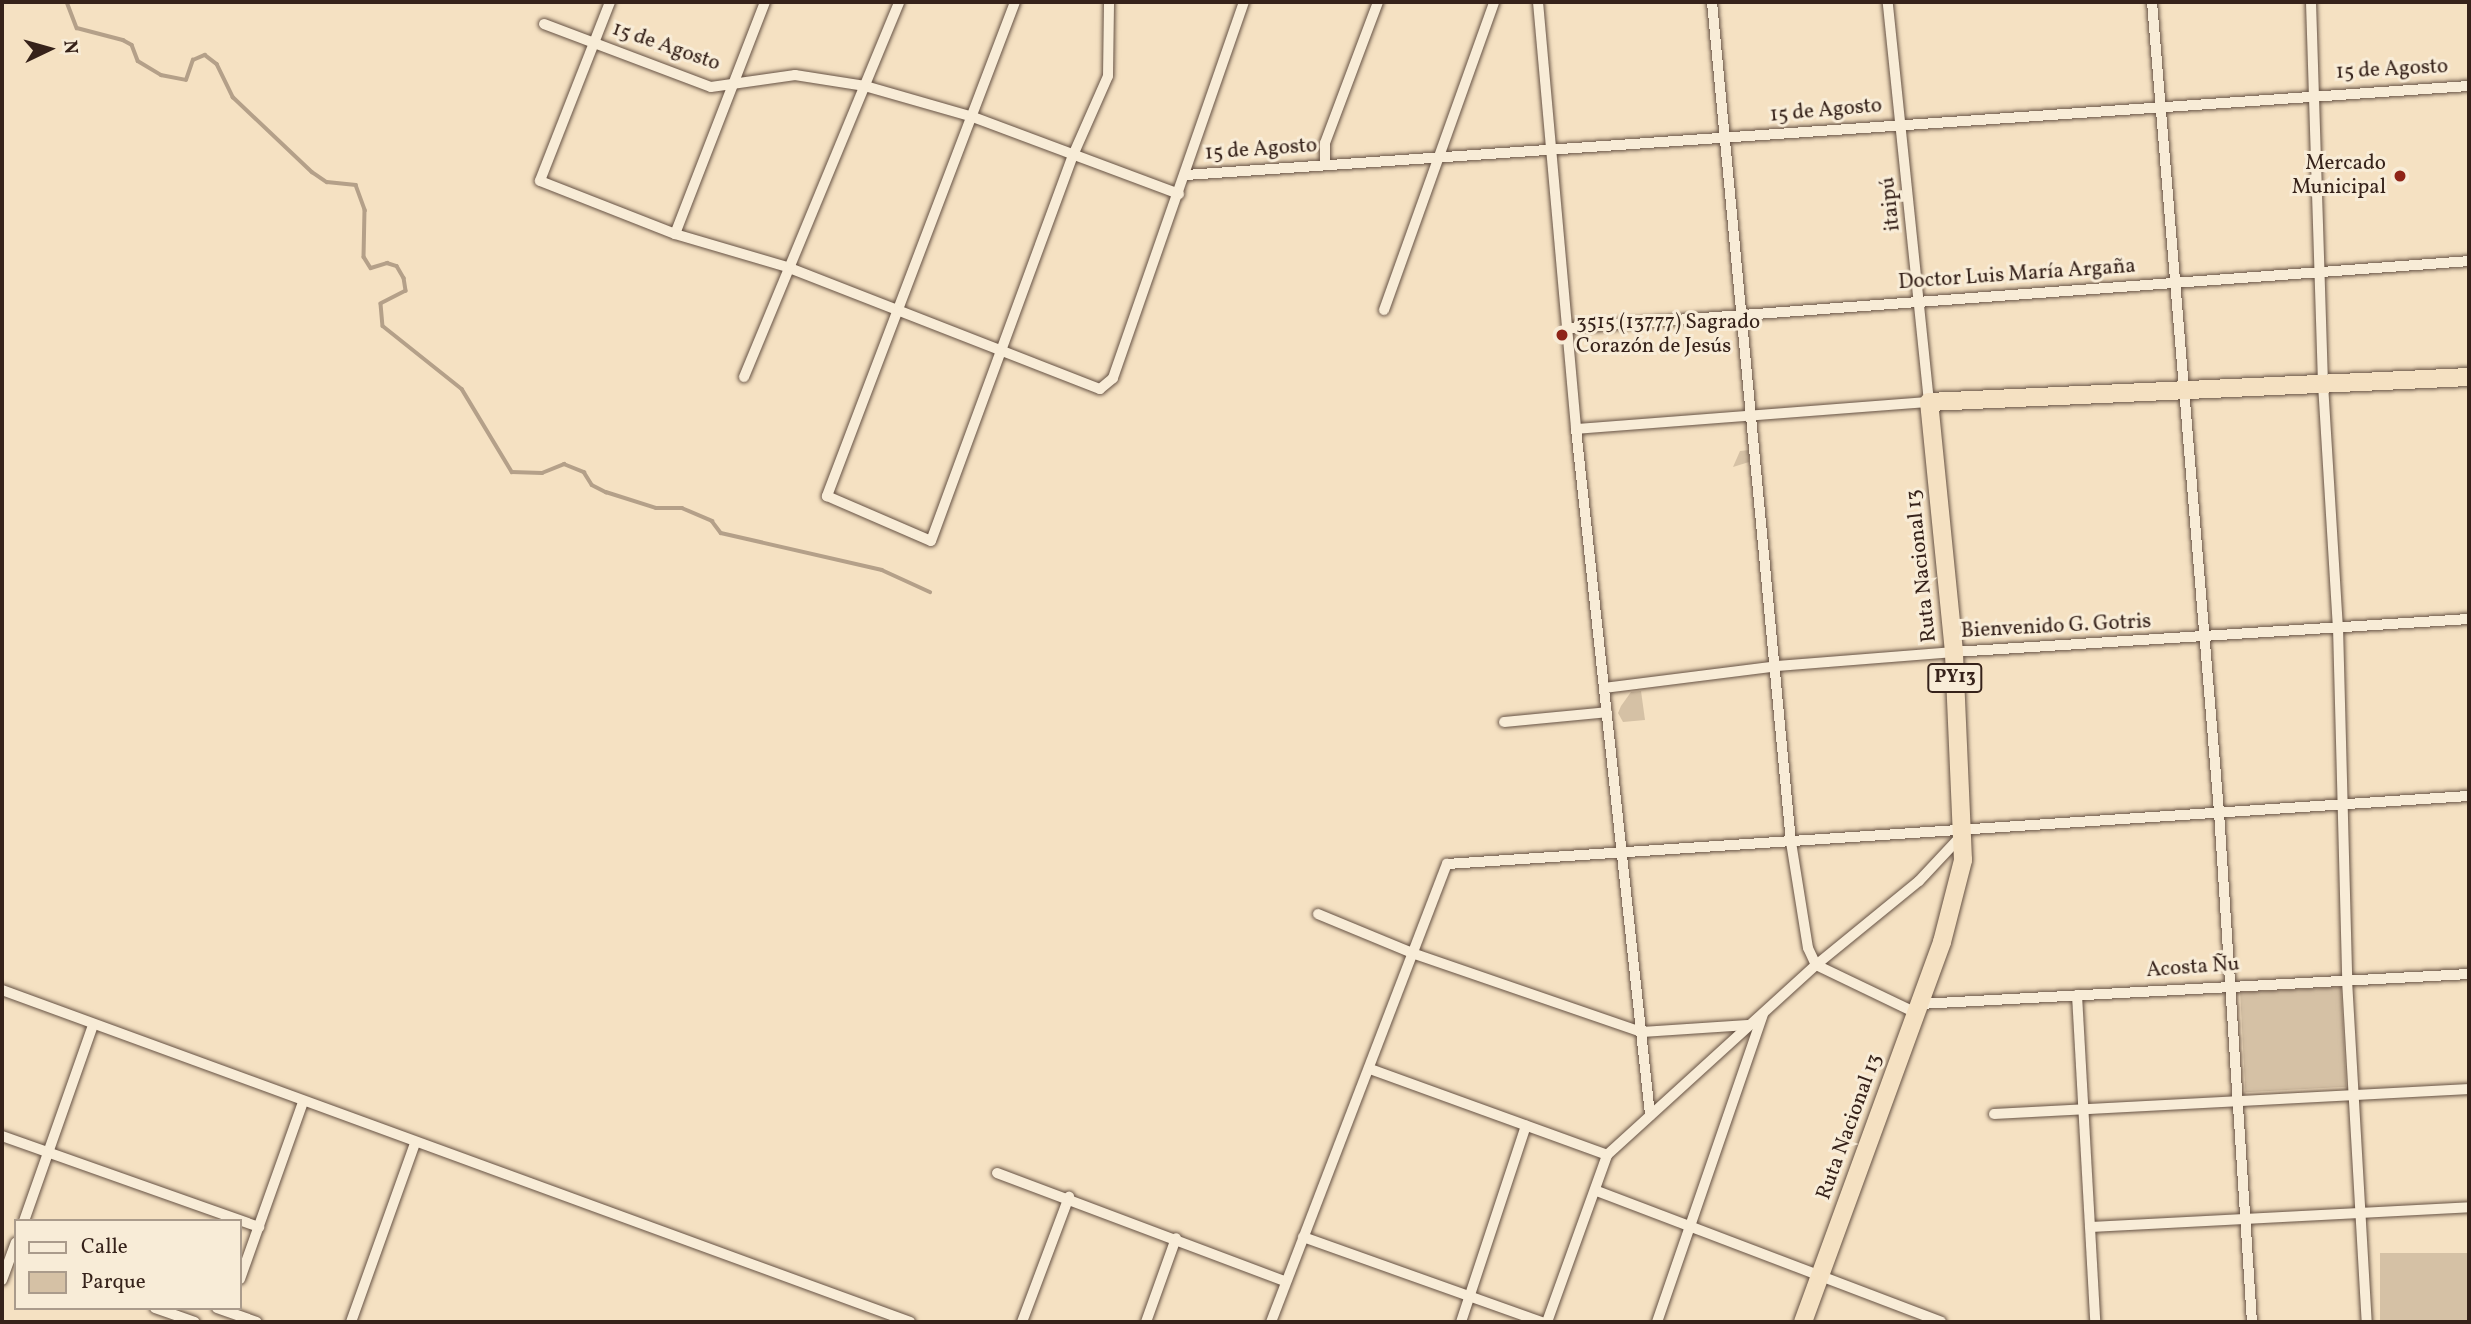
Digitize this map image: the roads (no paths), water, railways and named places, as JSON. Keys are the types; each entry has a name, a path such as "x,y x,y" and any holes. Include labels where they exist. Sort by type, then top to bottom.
{"highway":[{"path":"1929,402 2184,393 2469,377"},
{"name":"Ruta Nacional 13","path":"1802,1322 1918,1008 1958,890 1964,831 1954,652 1929,402"}],"street":[{"path":"610,2 596,44 540,181 674,234 787,267 1100,389 1113,378 1186,175 1244,2"},
{"path":"674,234 765,2"},
{"path":"744,377 787,267 899,2"},
{"path":"1015,2 827,496 931,541 1074,153 1108,76 1109,2"},
{"path":"1325,165 1325,143 1377,2"},
{"path":"1384,310 1494,2"},
{"path":"1538,2 1576,429 1650,1115"},
{"path":"1712,2 1722,139 1777,666 1791,842 1808,948 1816,965"},
{"name":"itaipú","path":"1888,2 1929,402"},
{"path":"2152,2 2219,812 2252,1322"},
{"path":"2311,2 2323,384 2338,627 2347,981 2367,1322"},
{"name":"15 de Agosto","path":"544,24 711,87 733,86 795,75 865,86 973,117 1179,194"},
{"name":"15 de Agosto","path":"1186,175 1722,139 2314,93 2469,86"},
{"name":"Doctor Luis María Argaña","path":"1567,328 2469,261"},
{"path":"1576,429 1929,402"},
{"name":"Bienvenido G. Gotris","path":"1604,688 1777,666 2469,619"},
{"path":"1504,722 1607,712"},
{"path":"1271,1322 1447,864 1622,850 1964,831 2469,796"},
{"path":"1303,1237 1544,1322 1597,1191 1607,1155 1816,965 1919,881 1964,831"},
{"path":"1318,914 1412,953 1642,1032 1748,1025"},
{"name":"Acosta Ñu","path":"1816,965 1918,1008 2231,984 2469,974"},
{"path":"2,990 910,1322"},
{"path":"2077,995 2095,1322"},
{"path":"1657,1322 1693,1228 1764,1011"},
{"path":"25,1219 93,1025"},
{"path":"1370,1069 1607,1155"},
{"path":"1994,1114 2084,1113 2238,1099 2469,1089"},
{"path":"242,1274 303,1102"},
{"path":"1461,1322 1526,1125"},
{"path":"2,1136 236,1219"},
{"path":"351,1322 415,1143"},
{"path":"996,1173 1069,1197 1285,1281"},
{"path":"1597,1191 1937,1321"},
{"path":"1022,1322 1069,1197"},
{"path":"2091,1227 2469,1207"},
{"path":"242,1221 259,1227"},
{"path":"1146,1322 1176,1238"},
{"path":"2,1280 9,1258"},
{"path":"161,1310 195,1322"},
{"path":"224,1313 257,1322"}],"waterway":[{"path":"67,2 77,28 123,40 132,45 138,61 161,75 186,80 193,60 205,55 217,64 233,97 312,172 327,182 356,185 365,210 364,257 371,268 387,263 397,266 404,278 406,291 381,304 383,326 462,389 512,472 542,473 564,464 584,472 592,485 606,492 656,508 682,508 712,521 721,533 882,570 930,592"}],"place":[{"name":"Mercado Municipal","path":"2400,176"},
{"name":"3515 (13777) Sagrado Corazón de Jesús","path":"1562,335"}]}
